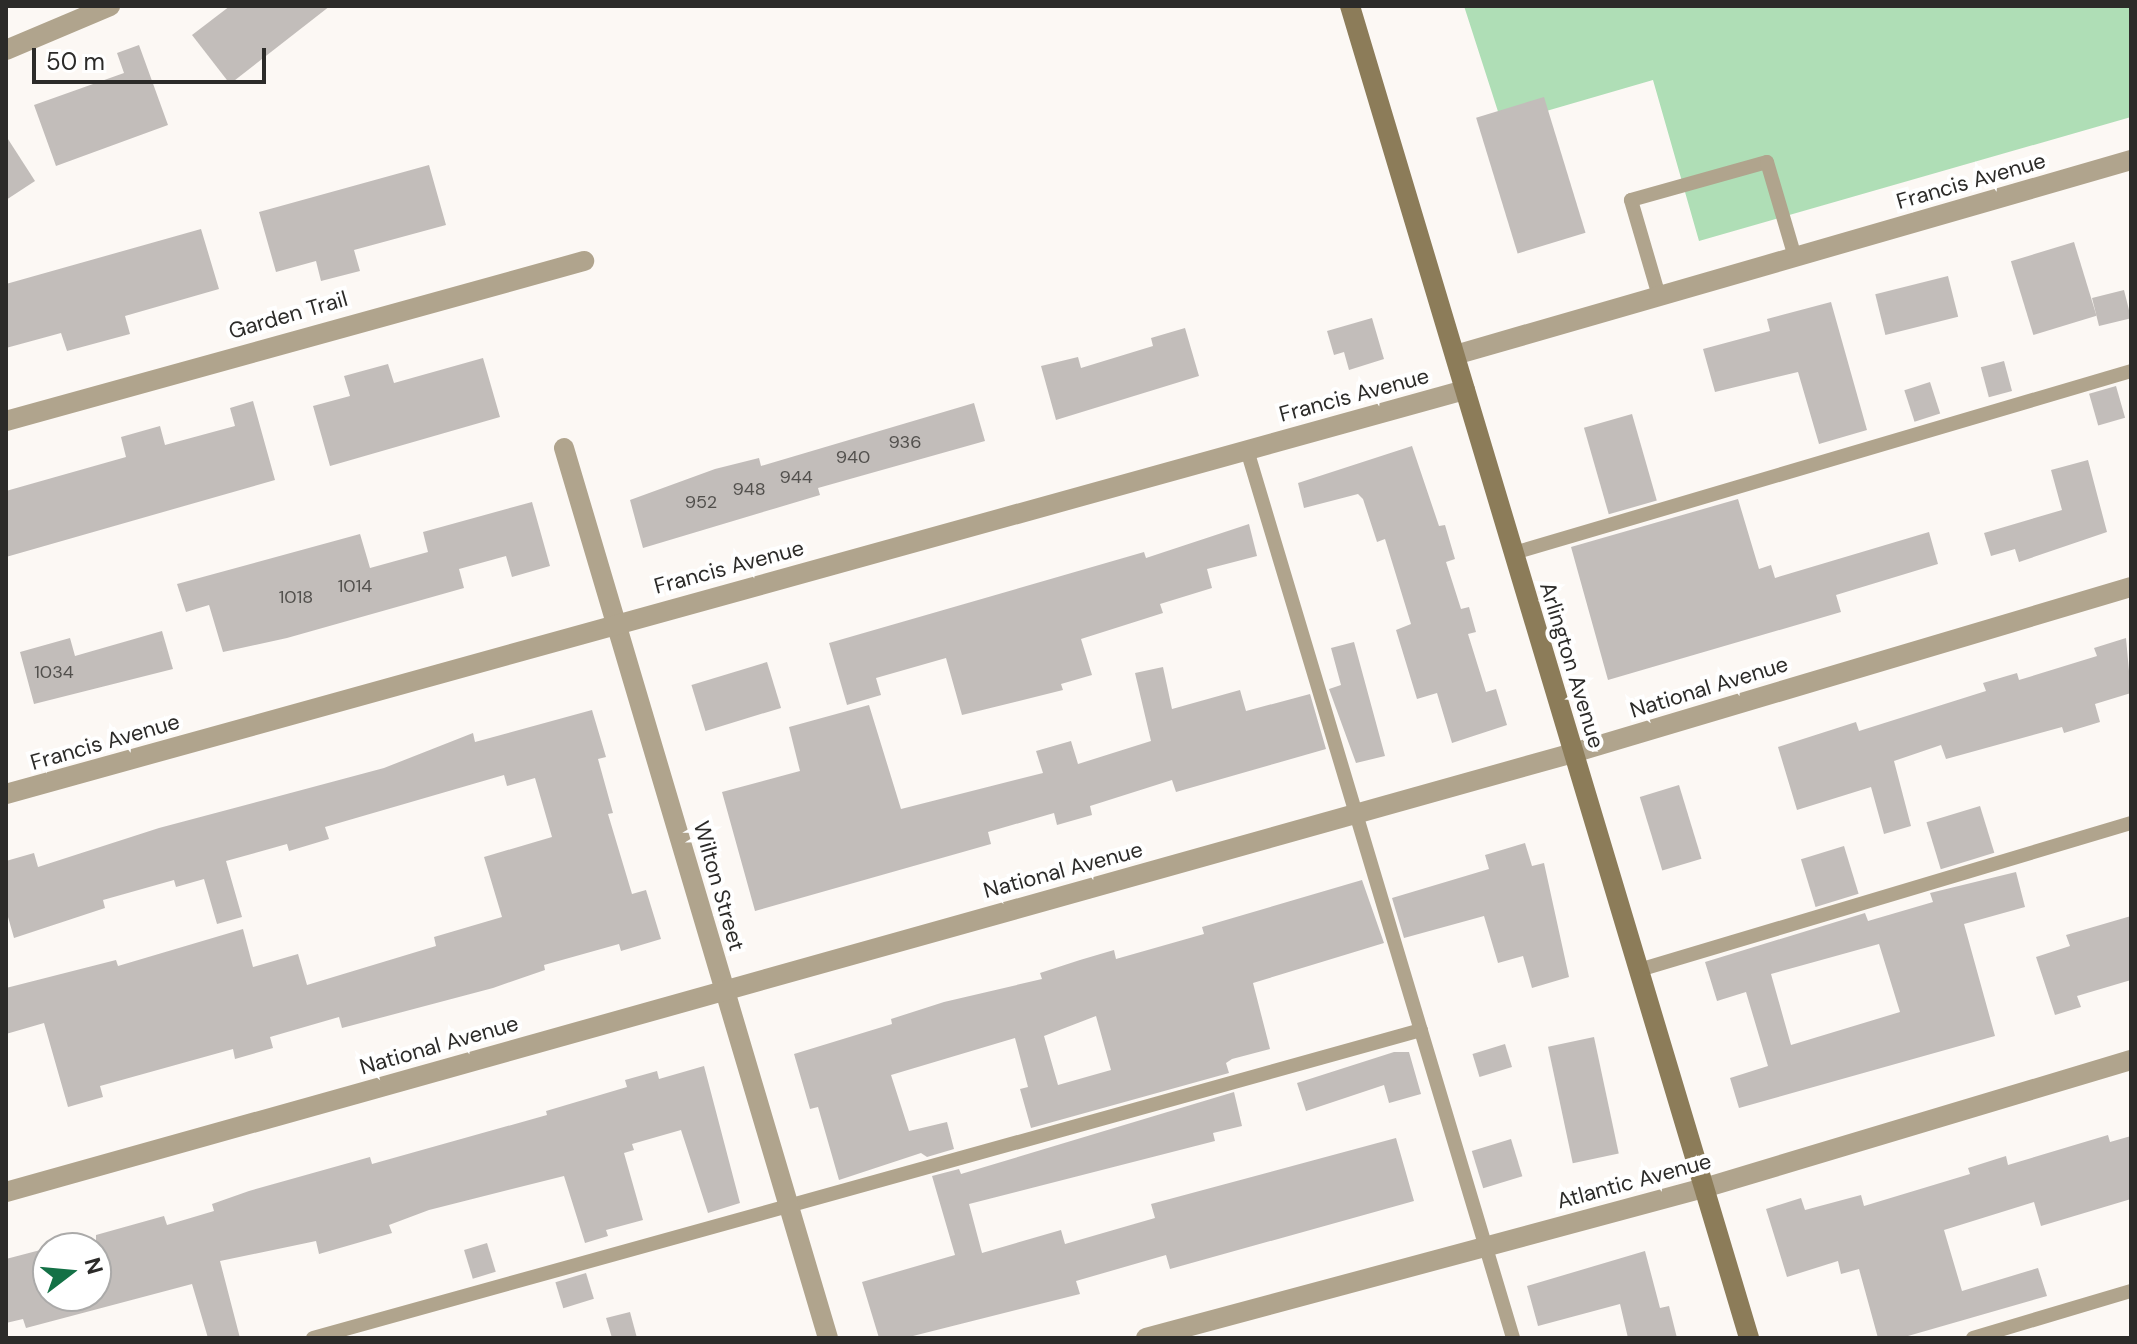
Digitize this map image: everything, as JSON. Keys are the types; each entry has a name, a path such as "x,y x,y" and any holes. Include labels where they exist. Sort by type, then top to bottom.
{"street":[{"path":"6,50 110,6"},
{"name":"Arlington Avenue","path":"1350,6 1749,1338"},
{"name":"Francis Avenue","path":"1455,355 2131,160"},
{"name":"Garden Trail","path":"6,421 584,261"},
{"name":"Francis Avenue","path":"6,794 1465,390"},
{"name":"Wilton Street","path":"564,448 828,1338"},
{"name":"National Avenue","path":"6,1192 1573,753 2131,587"},
{"name":"Atlantic Avenue","path":"1146,1338 1704,1188 2131,1060"}],"lane":[{"path":"1659,296 1631,200 1767,162 1795,257"},
{"path":"1514,553 2131,371"},
{"path":"1247,450 1513,1338"},
{"path":"1639,970 2131,823"},
{"path":"313,1338 1421,1030"},
{"path":"1973,1338 2131,1291"}],"green space":[{"path":"1464,6 2131,6 2131,117 1699,241 1653,80 1502,124"}],"building":[{"path":"230,6 330,6 230,84 192,35"},
{"path":"139,45 168,125 56,166 34,105 124,73 117,53"},
{"path":"1544,97 1586,233 1518,254 1476,118"},
{"path":"6,136 35,181 6,200"},
{"path":"429,165 446,225 354,250 360,271 321,281 316,261 276,272 259,212"},
{"path":"201,229 219,289 125,316 130,334 67,351 61,333 6,348 6,284"},
{"path":"2074,242 2097,316 2033,335 2011,261"},
{"path":"1948,276 1958,317 1885,335 1875,294"},
{"path":"2124,290 2131,318 2099,326 2092,298"},
{"path":"1831,302 1867,430 1819,444 1798,372 1715,392 1703,349 1770,331 1767,319"},
{"path":"1372,318 1384,359 1349,370 1344,352 1334,355 1327,331"},
{"path":"1185,328 1199,376 1056,420 1041,366 1078,357 1081,368 1153,346 1151,338"},
{"path":"483,358 500,417 330,466 313,406 350,396 344,376 388,364 394,383"},
{"path":"2004,361 2012,391 1989,397 1981,367"},
{"path":"1930,382 1940,413 1915,422 1904,390"},
{"path":"2116,386 2125,418 2098,425 2089,394"},
{"path":"253,401 275,480 6,557 6,491 126,457 121,437 160,426 165,445 235,426 230,408"},
{"path":"974,403 985,441 818,488 820,495 643,548 630,500 715,469 759,458 761,466"},
{"path":"1632,414 1657,501 1609,514 1584,428"},
{"path":"1412,446 1439,526 1445,525 1455,559 1446,562 1461,609 1469,607 1476,632 1468,634 1486,692 1496,689 1507,725 1452,743 1437,693 1417,699 1396,630 1411,624 1385,539 1377,542 1363,499 1358,494 1304,508 1298,483"},
{"path":"2088,460 2107,532 2019,562 2015,549 1991,556 1984,533 2062,510 2051,470"},
{"path":"1738,499 1759,569 1771,565 1775,578 1929,532 1938,564 1836,595 1841,612 1608,680 1571,547"},
{"path":"532,502 550,566 512,577 506,556 459,569 464,588 287,638 223,652 209,605 186,612 177,584 360,534 370,568 428,552 423,532"},
{"path":"1249,524 1257,556 1207,569 1212,588 1160,604 1163,613 1081,639 1092,675 1061,684 1063,690 962,715 946,658 876,678 881,695 847,705 829,643 1144,552 1146,558"},
{"path":"162,631 173,669 34,704 20,652 70,638 75,656"},
{"path":"2126,638 2131,693 2095,704 2100,722 2064,733 2062,727 1946,759 1941,745 1894,761 1911,826 1884,834 1871,787 1797,810 1778,747 1856,722 1859,731 1986,691 1983,683 2017,673 2019,680 2097,656 2094,648"},
{"path":"1354,642 1385,756 1356,763 1329,689 1341,685 1331,648"},
{"path":"767,662 781,708 705,731 691,685"},
{"path":"1163,667 1172,709 1240,690 1246,711 1310,694 1326,749 1176,792 1172,780 1090,806 1092,815 1057,825 1054,813 988,832 991,844 755,911 722,792 800,771 789,727 869,705 901,809 1043,773 1036,751 1071,741 1078,764 1151,741 1135,673"},
{"path":"592,710 606,757 598,759 613,813 608,814 632,894 646,890 661,939 621,951 619,944 544,965 545,970 493,988 342,1028 339,1017 270,1037 273,1048 235,1059 233,1049 100,1086 103,1097 68,1107 44,1023 6,1034 6,988 116,960 118,966 243,929 253,967 298,954 307,985 436,946 434,937 502,917 484,857 552,837 535,778 507,786 504,775 325,827 329,839 289,851 287,844 226,861 242,917 217,924 204,879 176,887 174,880 103,900 105,908 14,938 6,910 6,861 34,853 38,867 159,828 384,768 473,733 475,742"},
{"path":"1679,785 1702,859 1662,871 1640,797"},
{"path":"1980,806 1994,853 1941,869 1926,822"},
{"path":"1525,843 1532,866 1544,863 1569,977 1532,988 1523,956 1498,963 1484,916 1404,938 1392,898 1489,869 1485,855"},
{"path":"1844,846 1859,894 1816,907 1801,859"},
{"path":"2016,872 2025,907 1964,924 1995,1036 1739,1108 1730,1078 1768,1066 1746,992 1717,1001 1705,962 1865,913 1868,921 1933,902 1930,893","holes":["1879,944 1900,1012 1791,1045 1771,974"]},
{"path":"1362,880 1384,943 1253,983 1270,1049 1232,1059 1226,1063 1229,1073 1031,1128 1020,1089 1028,1087 1015,1038 891,1075 909,1131 947,1122 954,1149 927,1157 921,1153 839,1180 818,1107 810,1109 794,1054 892,1024 891,1019 944,1002 1042,979 1040,973 1114,950 1116,959 1204,934 1202,927","holes":["1096,1016 1111,1070 1058,1085 1044,1036"]},
{"path":"2131,916 2131,980 2077,996 2081,1007 2055,1015 2036,957 2070,946 2066,935"},
{"path":"1594,1037 1619,1153 1573,1163 1548,1047"},
{"path":"1505,1044 1512,1067 1480,1077 1472,1054"},
{"path":"1394,1052 1409,1052 1421,1094 1389,1103 1384,1085 1306,1111 1297,1083"},
{"path":"704,1066 740,1203 708,1213 681,1130 632,1144 634,1150 624,1153 643,1220 606,1230 608,1236 585,1243 564,1176 429,1210 389,1225 392,1233 319,1254 316,1241 220,1261 240,1338 208,1338 192,1284 112,1305 112,1232 107,1232 164,1216 167,1225 214,1211 212,1204 249,1191 370,1157 372,1164 547,1115 546,1111 627,1087 625,1080 657,1071 659,1079"},
{"path":"1234,1092 1242,1126 1213,1133 1215,1141 969,1204 982,1253 1061,1230 1065,1244 1155,1218 1151,1204 1396,1138 1414,1201 1170,1269 1166,1255 1076,1281 1080,1294 905,1338 879,1338 862,1282 955,1255 932,1176 959,1169 961,1174"},
{"path":"2108,1135 2110,1142 2131,1136 2131,1199 2041,1226 2034,1202 1944,1230 1962,1291 2038,1268 2047,1296 1901,1338 1878,1338 1859,1269 1841,1274 1838,1261 1787,1277 1766,1209 1801,1198 1805,1210 1861,1195 1864,1206 1970,1174 1968,1168 2006,1156 2008,1165"},
{"path":"1511,1139 1522,1176 1483,1188 1472,1151"},
{"path":"487,1243 496,1272 473,1279 464,1250"},
{"path":"1645,1251 1660,1308 1669,1306 1677,1338 1628,1338 1620,1304 1538,1326 1527,1286"},
{"path":"32,1252 32,1312 86,1312 26,1328 23,1319 6,1323 6,1259"},
{"path":"586,1273 594,1299 563,1308 555,1282"},
{"path":"630,1312 637,1338 612,1338 606,1318"}]}
